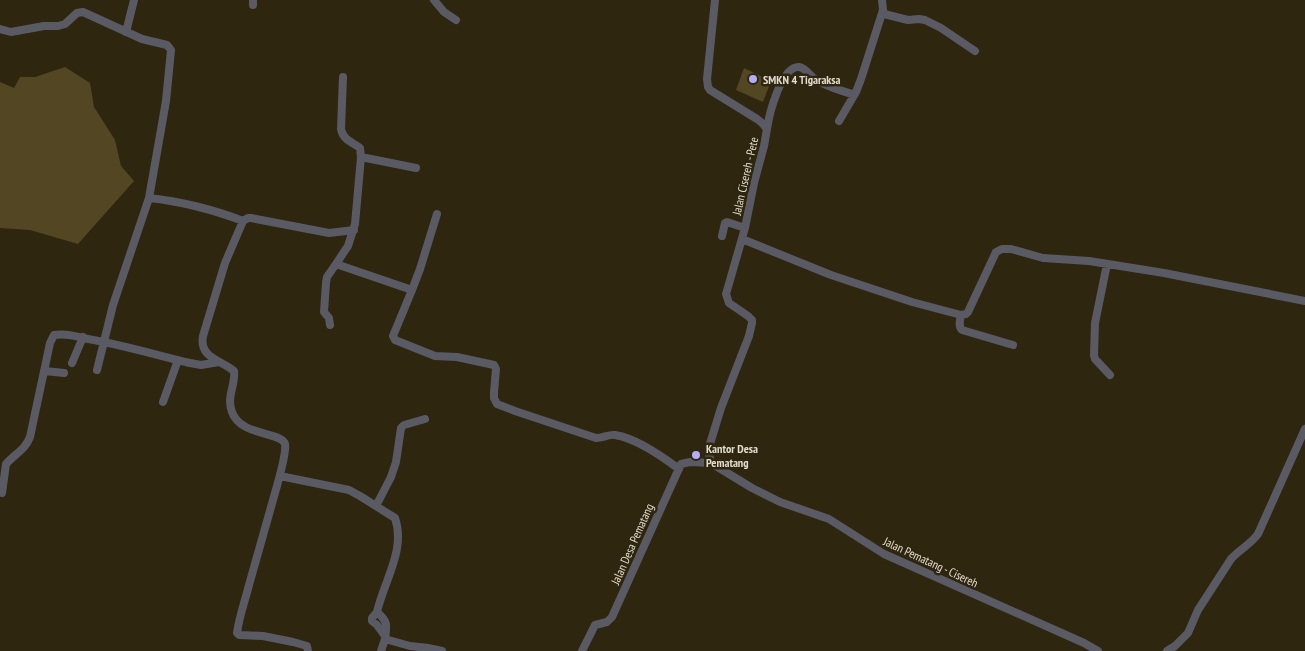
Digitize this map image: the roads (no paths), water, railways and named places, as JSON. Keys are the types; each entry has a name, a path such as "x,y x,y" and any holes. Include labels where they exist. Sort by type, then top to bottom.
{"street":[{"path":"126,32 134,0"},
{"path":"434,0 444,12 456,20"},
{"name":"Jalan Cisereh - Pete","path":"715,0 708,58 708,87 757,119 767,129 742,239"},
{"path":"839,121 861,79 882,10 882,0"},
{"path":"882,10 886,15 901,19 925,20 941,28 975,51"},
{"path":"0,29 11,32 44,26 58,26 65,24 75,14 80,12 126,32 167,45 171,50 166,101 149,198 113,305 97,370"},
{"path":"767,129 768,120 782,81 793,68 799,67 820,82 854,95"},
{"path":"330,325 329,318 324,312 327,277 348,246 354,230 361,157 360,148 347,141 342,134 343,77"},
{"path":"361,157 416,168"},
{"path":"149,198 222,213 243,221"},
{"path":"436,214 420,269 393,336 395,340 434,356 457,357 494,365 496,369 494,398 496,404 596,438 612,434 616,435 640,444 679,468 685,462 711,463 708,454 709,447 749,336 752,320 729,303 726,294 742,239 831,275 912,302 960,315 968,312 996,252 1002,249 1011,249 1042,258 1107,264 1164,273 1305,301"},
{"path":"308,651 307,646 293,642 263,636 239,635 237,633 280,476 285,451 284,441 246,427 235,419 230,408 234,373 232,369 213,359 208,354 202,340 226,263 243,221 251,218 329,233 354,230"},
{"path":"722,236 727,222 744,228"},
{"path":"336,264 412,290"},
{"path":"1107,264 1095,322 1094,355 1095,359 1110,375"},
{"path":"960,315 959,326 962,330 1013,345"},
{"path":"2,493 6,464 24,449 30,437 50,343 54,335 104,342 201,365 219,362"},
{"path":"72,363 83,338"},
{"path":"164,402 178,360"},
{"path":"45,371 64,373"},
{"path":"376,506 396,462 401,428 404,425 425,419"},
{"path":"1167,651 1188,633 1198,610 1231,559 1237,552 1255,539 1305,429"},
{"name":"Jalan Pematang - Cisereh","path":"711,463 752,488 780,502 829,519 884,554 1084,643 1098,651"},
{"name":"Jalan Desa Pematang","path":"582,651 595,625 607,622 612,617 679,468"},
{"path":"280,476 349,490 394,518 397,525 397,552 377,612 387,625 381,651"},
{"path":"385,637 410,646 442,651"}],"place":[{"name":"SMKN 4 Tigaraksa","path":"753,79"},
{"name":"Kantor Desa Pematang","path":"696,455"}]}
